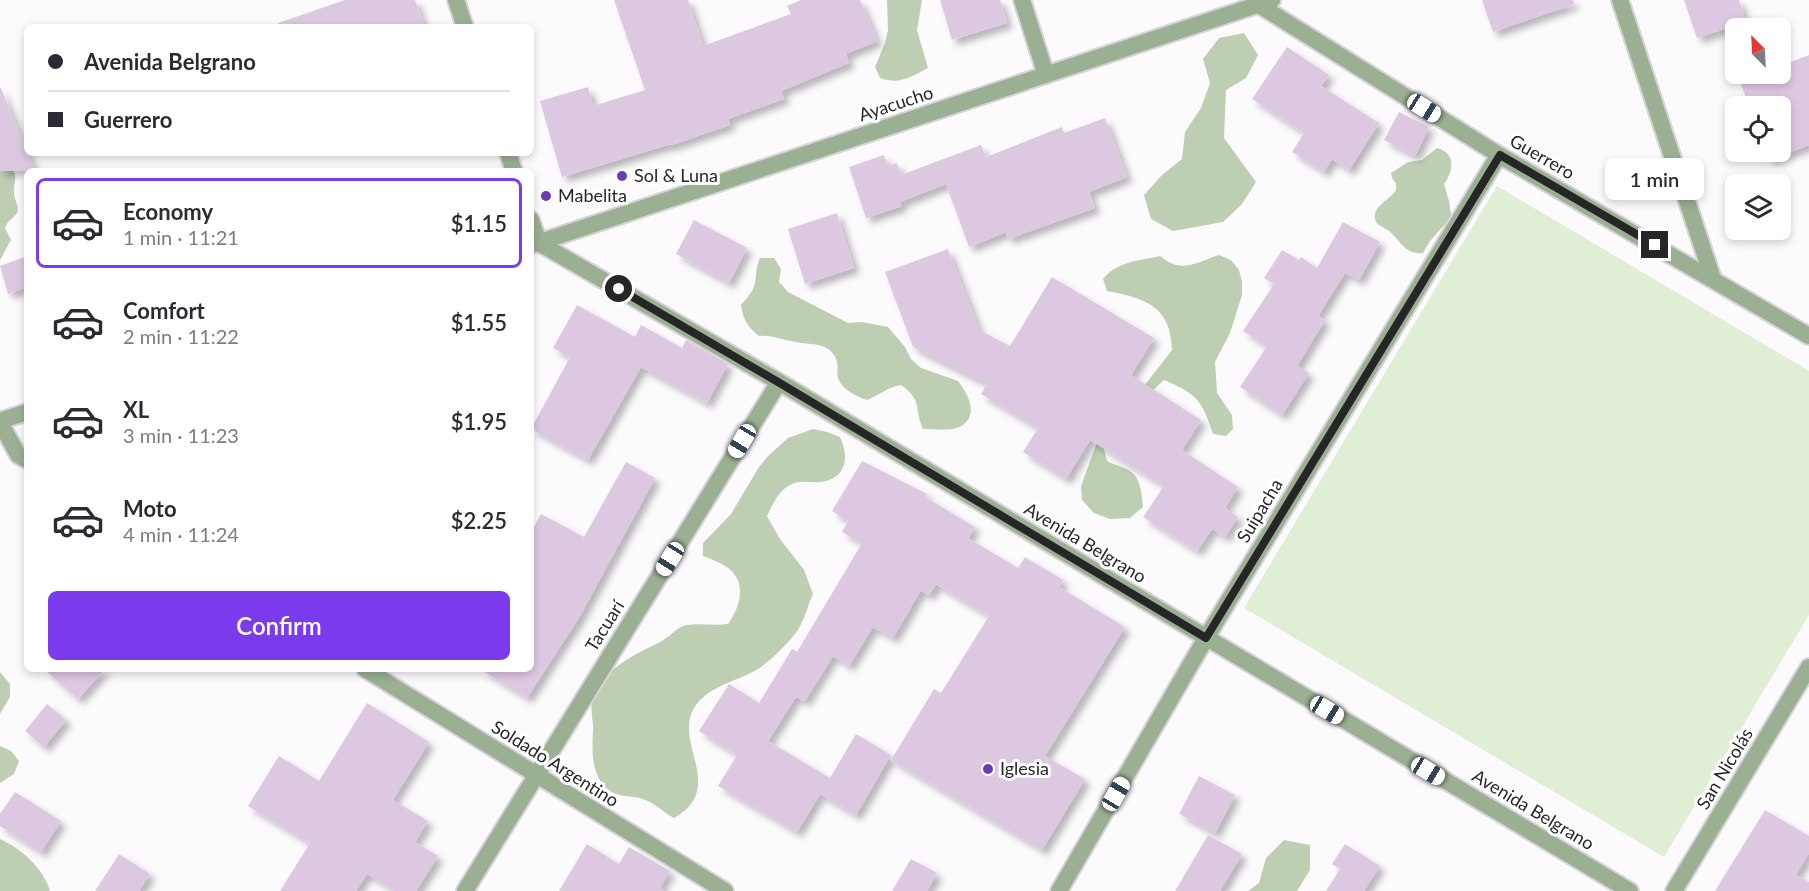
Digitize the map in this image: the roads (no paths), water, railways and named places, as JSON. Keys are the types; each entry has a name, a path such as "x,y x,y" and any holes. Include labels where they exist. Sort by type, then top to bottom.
{"street":[{"path":"456,0 464,24"},
{"path":"1022,0 1046,75"},
{"path":"1620,0 1713,279"},
{"name":"Ayacucho","path":"535,244 1266,2"},
{"name":"Guerrero","path":"1266,2 1500,155 1809,336"},
{"name":"Suipacha","path":"1059,891 1206,638 1500,155"},
{"name":"Avenida Belgrano","path":"535,244 778,382 1630,891"},
{"name":"Tacuarí","path":"465,891 778,382"},
{"path":"24,413 0,421 18,455 24,458"},
{"name":"San Nicolás","path":"1674,891 1809,667"},
{"name":"Soldado Argentino","path":"370,672 725,891"}],"place":[{"name":"Sol & Luna","path":"622,176"},
{"name":"Mabelita","path":"546,196"},
{"name":"Iglesia","path":"988,769"}]}
